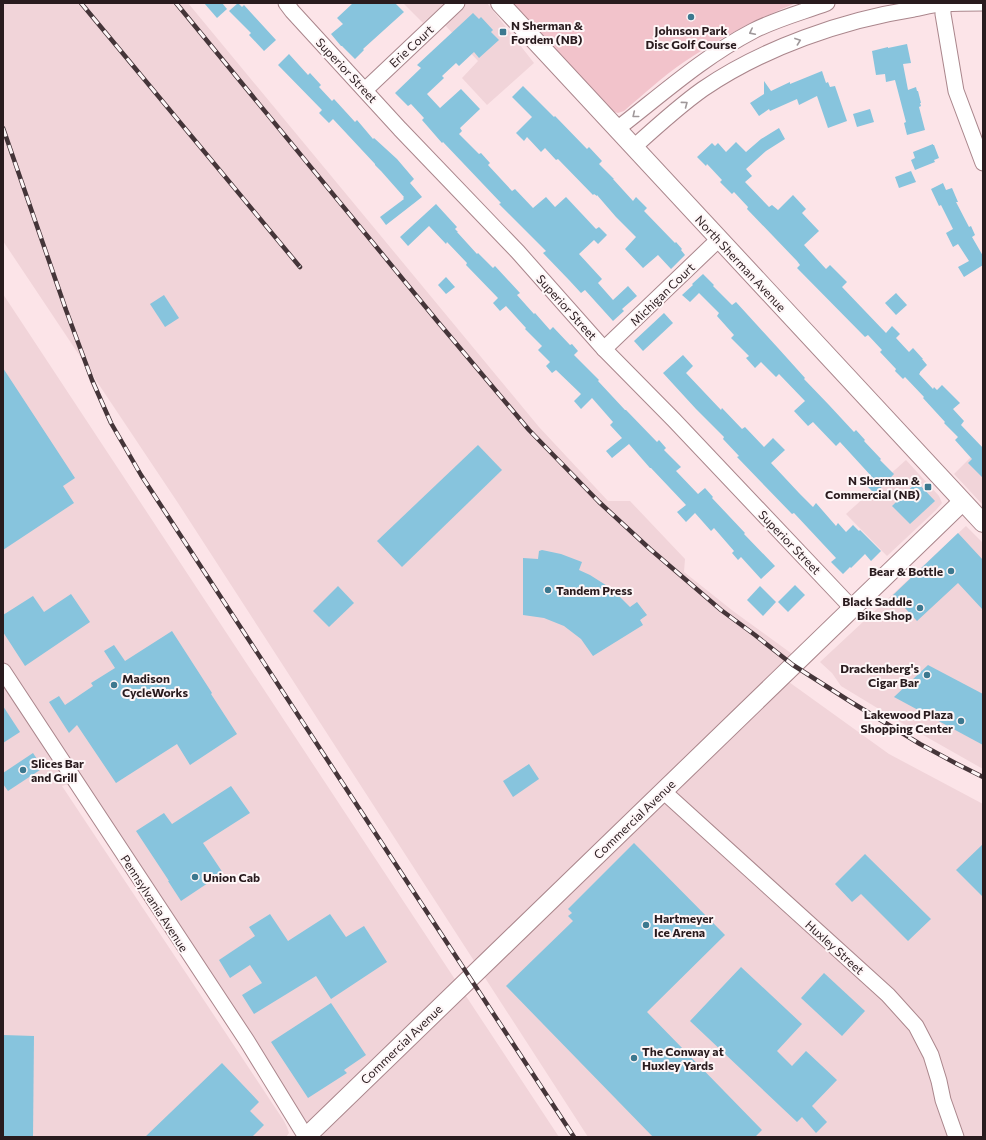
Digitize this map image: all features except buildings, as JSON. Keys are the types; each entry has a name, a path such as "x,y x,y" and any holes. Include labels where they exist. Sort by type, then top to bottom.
{"street":[{"name":"Superior Street","path":"286,3 400,129 518,252 604,349 852,608"},
{"name":"Erie Court","path":"365,90 457,3"},
{"name":"North Sherman Avenue","path":"500,3 983,523"},
{"path":"617,129 695,67 723,48 754,30 828,3"},
{"path":"943,3 942,14 956,91 983,163"},
{"path":"634,147 668,117 704,89 742,65 783,46 834,28 888,13 943,3 983,3"},
{"path":"652,100 668,117"},
{"name":"Michigan Court","path":"604,349 719,239"},
{"name":"Commercial Avenue","path":"306,1137 962,502"},
{"name":"Pennsylvania Avenue","path":"3,671 246,1041 306,1137"},
{"name":"Huxley Street","path":"663,791 888,994 916,1026 931,1055 943,1100 956,1137"}],"shaded area":[{"path":"3,3 188,3 539,427 608,501 630,501 685,559 684,572 733,611 799,659 782,677 889,754 983,804 983,1137 588,1137 178,503 3,241"},
{"path":"403,3 487,3 534,63 487,105 462,78 478,61 434,13 423,23"},
{"path":"511,3 796,3 738,30 697,53 669,73 624,111 618,113 611,111"},
{"path":"3,294 559,1137 306,1137 76,782 62,786 284,1121 289,1133 286,1137 3,1137"},
{"path":"983,445 983,505 954,474"},
{"path":"906,460 939,496 942,503 887,556 846,514"},
{"path":"966,526 983,543 983,769 841,686 832,673 820,662"}],"railway":[{"path":"81,3 300,267"},
{"path":"176,3 438,322 529,430 599,502 650,549 721,610 793,665 920,744 983,777"},
{"path":"3,128 66,310 92,380 111,423 141,475 574,1137"}],"place":[{"name":"Johnson Park Disc Golf Course","path":"691,17"},
{"name":"N Sherman & Fordem (NB)","path":"503,32"},
{"name":"N Sherman & Commercial (NB)","path":"928,487"},
{"name":"Bear & Bottle","path":"951,571"},
{"name":"Tandem Press","path":"548,590"},
{"name":"Black Saddle Bike Shop","path":"920,608"},
{"name":"Drackenberg's Cigar Bar","path":"927,675"},
{"name":"Madison CycleWorks","path":"114,685"},
{"name":"Lakewood Plaza Shopping Center","path":"961,721"},
{"name":"Slices Bar and Grill","path":"23,770"},
{"name":"Union Cab","path":"195,877"},
{"name":"Hartmeyer Ice Arena","path":"646,925"},
{"name":"The Conway at Huxley Yards","path":"634,1058"}]}
